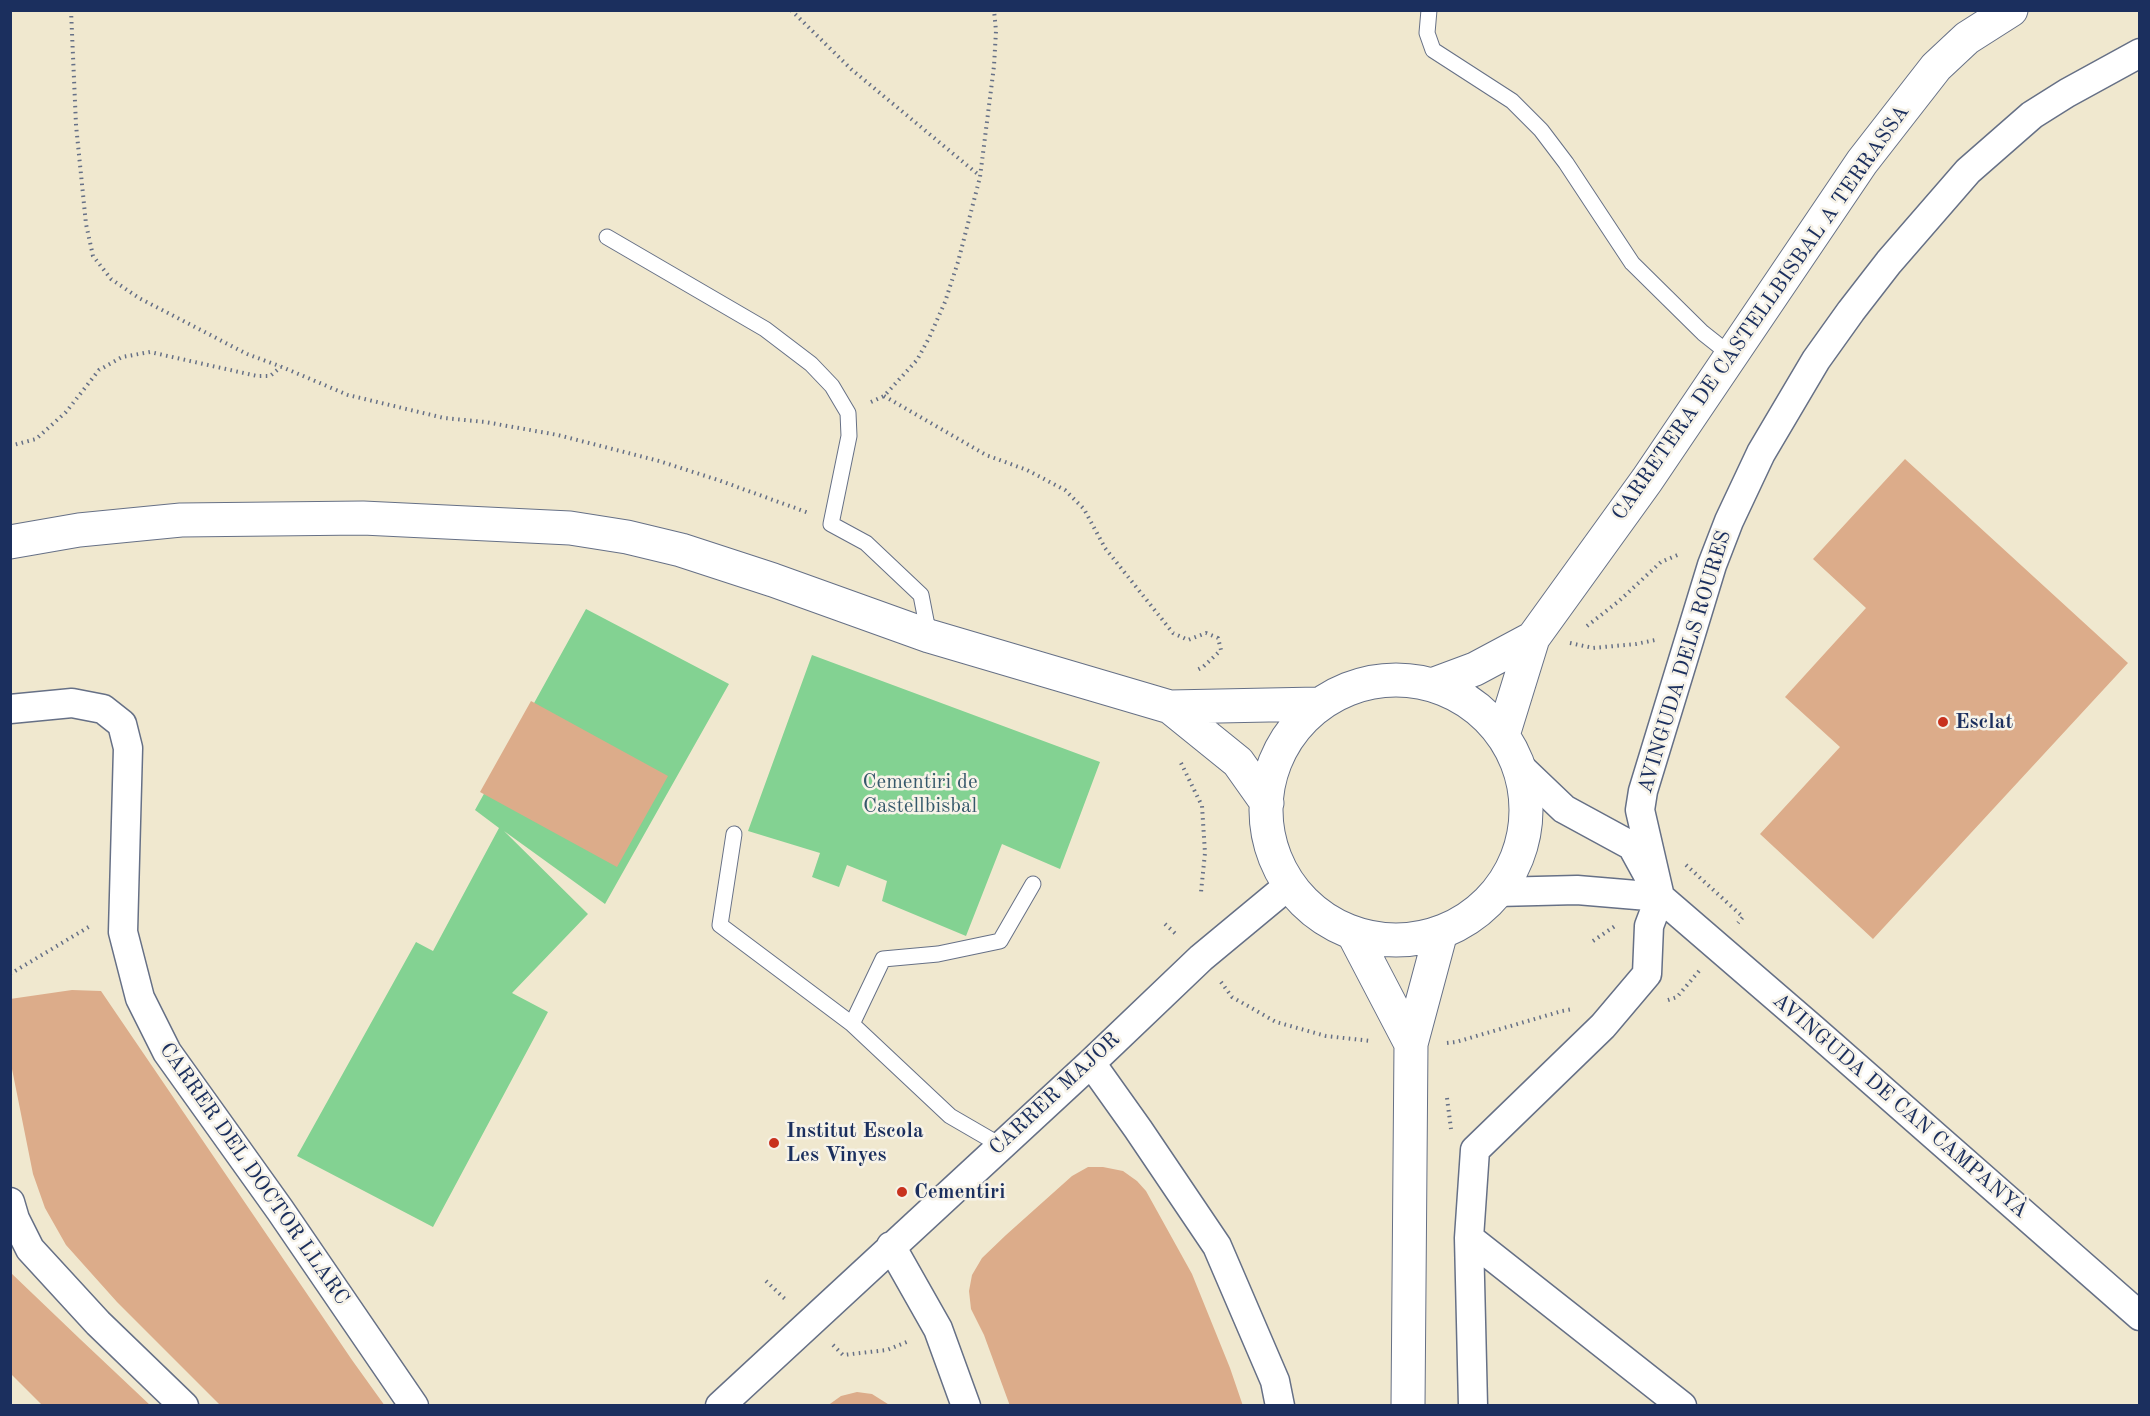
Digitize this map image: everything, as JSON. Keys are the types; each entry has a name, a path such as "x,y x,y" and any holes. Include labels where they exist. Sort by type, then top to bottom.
{"street":[{"name":"CARRETERA DE CASTELLBISBAL A TERRASSA","path":"1503,735 1533,638 1647,480 1862,162 1936,66 1967,38 2011,10"},
{"name":"AVINGUDA DELS ROURES","path":"1660,897 1641,810 1643,791 1712,565 1729,521 1761,453 1816,360 1851,311 1888,262 1968,171 2032,116 2067,93 2139,53"},
{"path":"10,542 79,530 181,520 363,518 570,528 627,537 681,550 929,636 1170,706 1318,704"},
{"name":"CARRETERA DE CASTELLBISBAL A TERRASSA","path":"1432,685 1475,669 1533,638"},
{"path":"1390,681 1432,685 1472,704 1503,735 1520,767 1527,802 1524,838 1511,873 1497,892 1488,903 1458,926 1408,941 1387,940 1353,933 1322,918 1289,885 1279,867 1269,835 1267,803 1273,768 1288,737 1318,704 1348,690 1390,681"},
{"name":"CARRER DEL DOCTOR LLARC","path":"10,709 72,703 103,709 122,724 128,748 123,932 140,998 167,1052 280,1210 414,1406"},
{"path":"1170,706 1238,762 1267,803"},
{"name":"AVINGUDA DE CAN CAMPANYÀ","path":"1520,767 1564,808 1632,846 1660,897 2139,1316"},
{"name":"CARRER MAJOR","path":"720,1406 1201,958 1289,885"},
{"path":"1473,1406 1469,1238 1475,1150 1603,1026 1647,974 1649,926 1660,897 1577,890 1497,892"},
{"path":"1408,1406 1411,1044 1441,932"},
{"path":"1353,933 1411,1044"},
{"path":"1091,1062 1217,1246 1275,1381 1280,1406"},
{"path":"10,1202 15,1220 30,1249 98,1323 184,1406"},
{"path":"1469,1238 1682,1406"},
{"path":"891,1246 938,1329 966,1406"}],"lane":[{"path":"1429,10 1427,33 1432,50 1512,101 1541,130 1566,163 1632,263 1703,333 1732,356"},
{"path":"607,237 765,329 811,364 832,386 848,413 849,436 831,524 866,543 921,595 929,636"},
{"path":"734,834 720,925 852,1024 950,1116 1000,1145"},
{"path":"852,1024 883,959 938,954 1000,940 1033,884"}],"path":[{"path":"71,10 76,125 86,224 93,256 111,279 139,298 247,354 348,395 444,418 485,422 558,435 659,461 799,509 831,524"},
{"path":"791,10 851,69 980,177"},
{"path":"848,413 884,396 917,360 945,302 980,177 994,66 996,32 994,10"},
{"path":"10,446 36,439 66,412 99,370 122,357 150,352 256,376 270,376 282,367"},
{"path":"884,396 986,455 1027,470 1065,490 1084,509 1106,548 1173,633 1188,640 1206,633 1218,638 1221,650 1203,667 1178,678 1170,706"},
{"path":"1583,628 1619,602 1661,562 1689,550"},
{"path":"1574,635 1565,642 1593,648 1636,645 1657,639"},
{"path":"1178,758 1202,806 1205,853 1201,892"},
{"path":"10,974 96,923"}],"green space":[{"path":"586,609 729,684 605,904 504,831 588,914 512,993 548,1012 433,1227 297,1156 416,942 433,951 499,828 475,810"},
{"name":"Cementiri de Castellbisbal","path":"812,655 1100,762 1060,869 1002,844 966,936 882,901 887,881 847,865 839,887 812,877 820,853 748,831"}],"building":[{"name":"Esclat","path":"1905,459 2128,663 1873,939 1760,834 1840,747 1785,697 1866,608 1813,559"},
{"path":"531,701 668,776 617,867 480,792"},
{"path":"72,990 101,991 385,1406 221,1406 117,1302 66,1245 45,1208 33,1174 10,1059 10,999"},
{"path":"1088,1167 1123,1171 1146,1191 1192,1274 1243,1406 1010,1406 984,1335 971,1309 969,1291 972,1275 982,1258 1006,1235 1072,1176"},
{"path":"10,1272 151,1406 43,1406 10,1373"},
{"path":"857,1392 872,1394 891,1406 827,1406 841,1396"}],"place":[{"name":"Esclat","path":"1943,722"},
{"name":"Institut Escola Les Vinyes","path":"774,1143"},
{"name":"Cementiri","path":"902,1192"}]}
